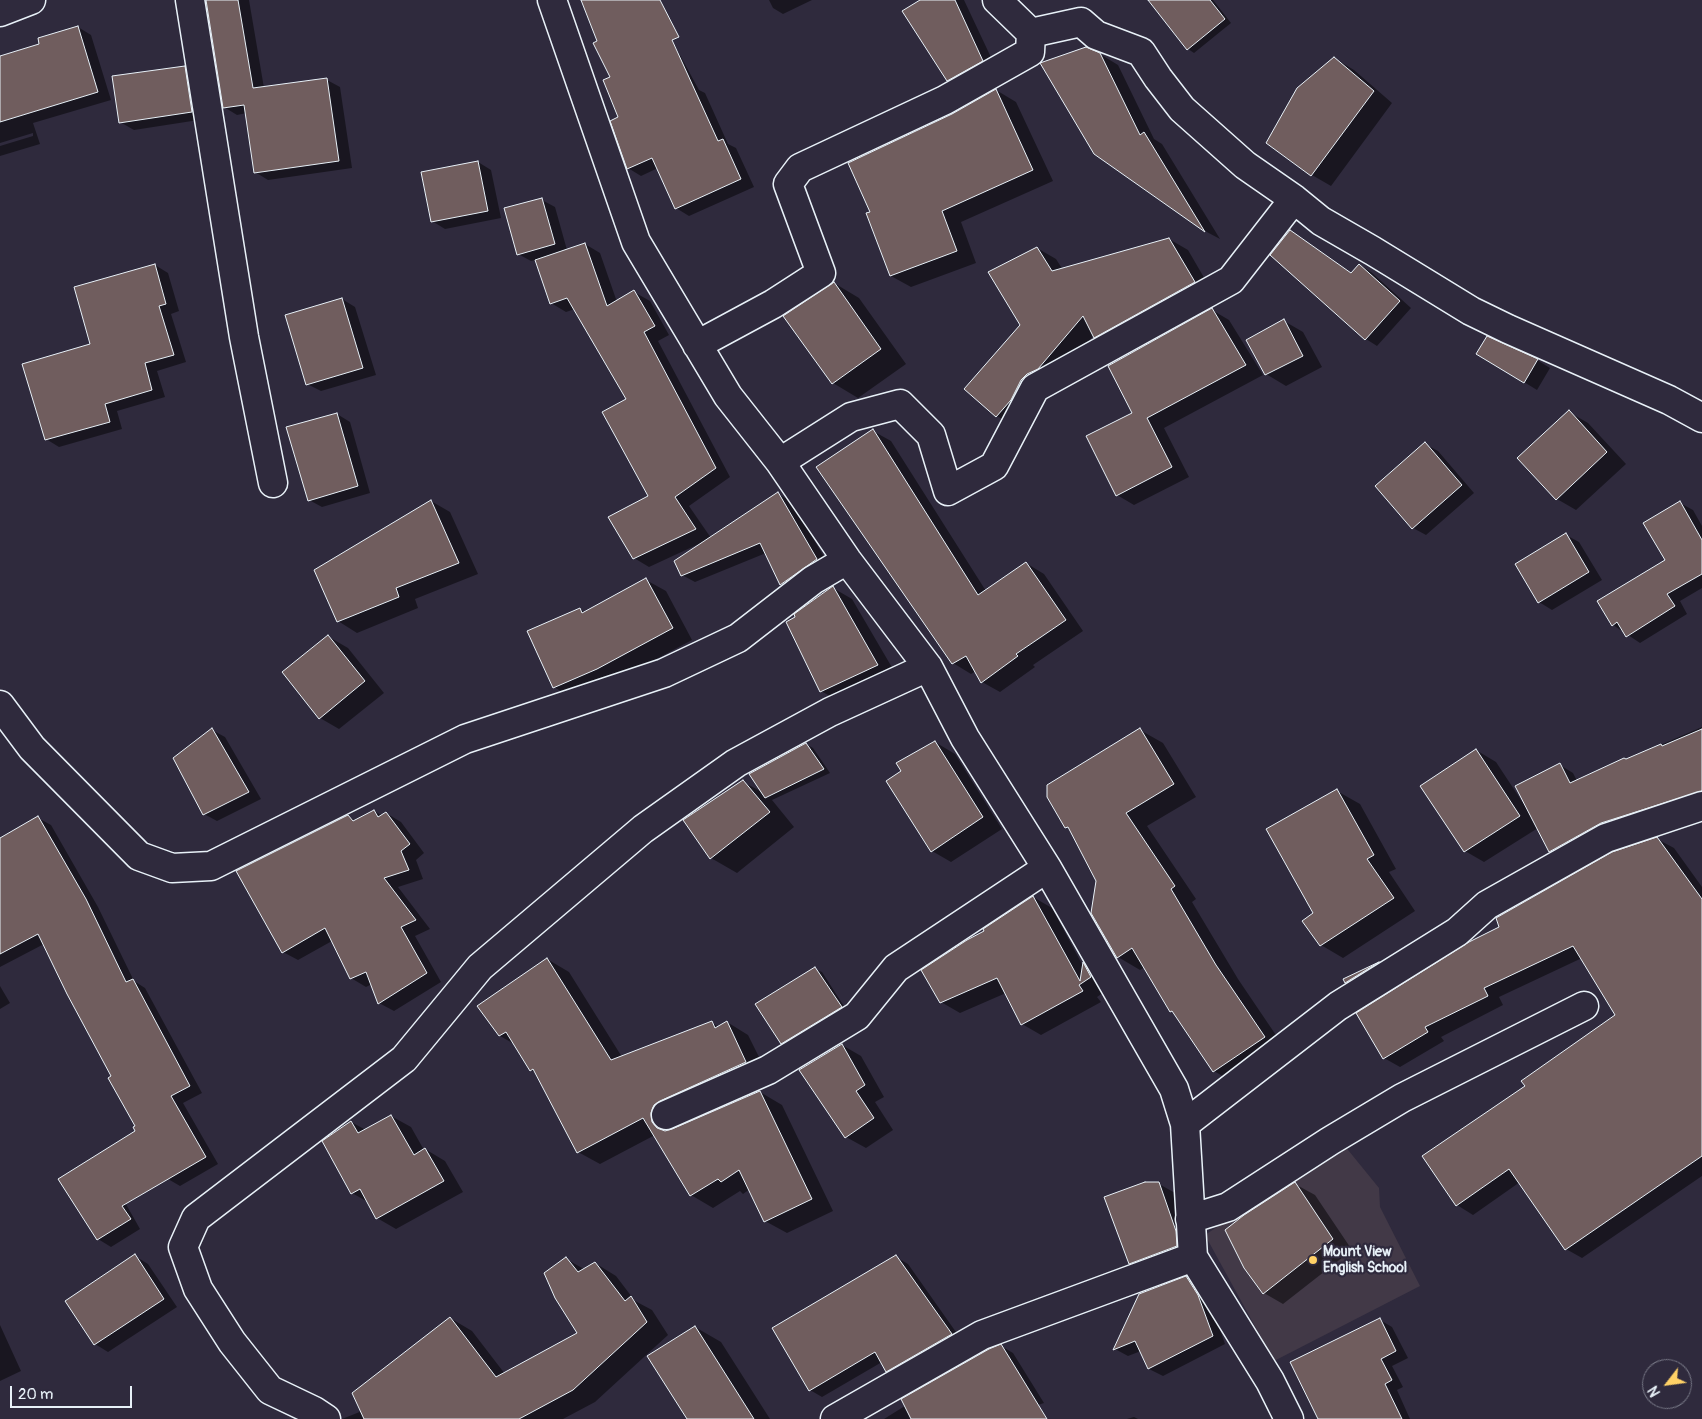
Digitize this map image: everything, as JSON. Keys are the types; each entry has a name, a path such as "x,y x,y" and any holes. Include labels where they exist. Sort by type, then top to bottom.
{"street":[{"path":"0,12 31,0"},
{"path":"190,0 244,337 273,483"},
{"path":"552,0 636,242 728,396 780,462 847,560 928,667 965,738 1047,868 1174,1089 1185,1124 1193,1257 1270,1381 1289,1419"},
{"path":"697,344 774,304 820,273 788,184 800,168 945,100 1030,52 1031,33 996,0"},
{"path":"1031,33 1081,22 1096,36 1141,52 1182,109 1245,165 1294,199 1320,221 1373,250 1427,286 1471,311 1508,330 1669,400 1702,418"},
{"path":"780,462 851,417 900,404 931,435 948,491 994,466 1035,388 1231,280 1294,199"},
{"path":"0,705 32,748 139,856 172,868 211,866 465,739 664,673 738,638 813,580 847,560"},
{"path":"326,1419 270,1390 232,1342 198,1289 183,1247 196,1218 404,1059 480,967 643,829 736,763 830,712 928,667"},
{"path":"1185,1124 1338,1006 1457,932 1487,905 1606,838 1702,806"},
{"path":"666,1115 768,1070 857,1016 896,968 1047,868"},
{"path":"1190,1219 1228,1207 1330,1141 1402,1098 1584,1006"},
{"path":"835,1419 982,1335 1193,1257"}],"shaded area":[{"name":"Mount View English School","path":"1344,1145 1379,1188 1380,1207 1420,1286 1274,1361 1205,1235"}],"building":[{"path":"206,0 238,0 253,88 327,78 339,161 254,173 244,105 223,108"},
{"path":"581,0 660,0 679,37 672,40 718,141 723,139 741,179 675,209 652,158 627,169 610,121 618,117 603,80 610,77 593,43 597,41"},
{"path":"920,0 955,0 983,61 947,81 902,11"},
{"path":"1148,0 1210,0 1225,19 1187,50"},
{"path":"78,26 98,92 0,122 0,56 39,44 38,38"},
{"path":"1086,47 1100,53 1140,135 1144,132 1205,232 1094,154 1040,63"},
{"path":"1334,57 1374,91 1311,176 1266,143 1297,88"},
{"path":"185,66 192,112 119,123 112,76"},
{"path":"996,89 1033,170 942,211 957,251 890,276 866,213 870,212 848,163 952,114"},
{"path":"478,161 488,211 431,222 421,172"},
{"path":"542,198 555,244 517,255 504,208"},
{"path":"1290,230 1351,273 1359,264 1400,301 1365,340 1270,255"},
{"path":"1169,238 1195,282 1094,338 1083,316 1038,369 1027,374 1021,380 1011,400 996,417 964,389 1020,325 988,272 1037,247 1052,271"},
{"path":"585,243 607,306 634,290 655,326 644,332 716,468 675,497 696,529 633,559 608,517 648,496 602,412 626,399 567,298 550,304 535,260"},
{"path":"155,264 166,304 159,306 174,355 145,363 152,390 105,404 110,422 45,440 22,364 90,344 74,287"},
{"path":"834,282 881,349 832,384 783,316"},
{"path":"342,298 363,368 306,385 285,315"},
{"path":"1212,308 1246,365 1147,418 1172,467 1116,496 1086,436 1132,413 1108,366"},
{"path":"1284,319 1303,356 1265,375 1246,340"},
{"path":"1487,336 1538,359 1524,383 1476,354"},
{"path":"1569,410 1607,452 1556,500 1517,458"},
{"path":"337,413 358,486 308,501 286,427"},
{"path":"873,429 978,595 1026,562 1066,620 1016,654 1018,656 981,683 966,656 952,664 816,467"},
{"path":"1425,442 1462,485 1412,529 1375,486"},
{"path":"778,492 817,559 780,585 760,543 681,576 674,561"},
{"path":"431,500 459,563 396,588 399,597 337,622 314,570"},
{"path":"1680,501 1702,540 1702,574 1667,594 1675,606 1626,637 1617,622 1612,626 1597,601 1665,560 1643,523"},
{"path":"1566,533 1589,572 1538,603 1515,564"},
{"path":"646,578 673,628 597,669 553,688 527,631 580,608 582,613"},
{"path":"833,586 878,665 820,692 786,622 795,617 794,614"},
{"path":"328,635 365,681 319,719 282,672"},
{"path":"212,728 249,792 203,815 173,758"},
{"path":"1140,728 1174,784 1126,813 1175,886 1171,889 1216,965 1265,1037 1213,1072 1172,1011 1170,1012 1132,948 1117,958 1091,913 1096,881 1068,827 1065,828 1047,797 1047,785"},
{"path":"1702,729 1702,791 1601,823 1549,852 1515,786 1560,763 1570,783 1624,758 1626,759 1661,744 1662,746"},
{"path":"935,741 983,817 931,852 886,781 901,771 896,763"},
{"path":"806,743 824,769 765,798 749,774"},
{"path":"1476,749 1520,816 1464,852 1420,786"},
{"path":"743,780 770,812 710,859 683,820"},
{"path":"1337,789 1374,855 1367,859 1394,898 1320,946 1302,921 1313,913 1266,829"},
{"path":"374,810 378,817 386,812 410,844 401,851 409,870 384,878 416,920 401,927 427,973 378,1004 366,972 350,979 325,928 282,953 236,871 348,815 353,821"},
{"path":"38,816 86,899 126,982 133,979 190,1086 171,1096 206,1157 122,1206 131,1219 97,1240 58,1179 135,1131 133,1127 135,1126 108,1078 111,1076 67,994 38,934 0,954 0,838"},
{"path":"1657,837 1702,899 1702,1156 1565,1250 1509,1169 1456,1206 1422,1156 1525,1086 1521,1081 1615,1015 1573,946 1484,988 1488,996 1425,1027 1428,1032 1383,1059 1356,1013 1469,942 1499,927 1496,918 1612,852"},
{"path":"1033,896 1080,981 1083,962 1091,977 1079,985 1083,991 1021,1025 997,978 940,1003 921,970 984,931 983,929"},
{"path":"547,958 611,1060 712,1021 715,1028 727,1021 746,1062 660,1101 654,1105 651,1113 652,1122 657,1128 665,1131 672,1129 760,1091 812,1199 764,1222 739,1170 721,1182 718,1179 690,1196 643,1118 577,1153 533,1069 530,1071 506,1032 499,1036 477,1006"},
{"path":"1379,962 1345,983 1343,979"},
{"path":"815,967 842,1007 781,1044 755,1004"},
{"path":"842,1044 865,1085 856,1091 874,1118 845,1138 799,1070"},
{"path":"391,1115 414,1155 425,1148 444,1181 376,1219 360,1189 351,1194 322,1141 351,1121 358,1133"},
{"path":"1145,1182 1159,1182 1176,1231 1177,1246 1129,1264 1104,1197"},
{"path":"1295,1182 1333,1239 1263,1294 1244,1268 1225,1230 1244,1215"},
{"path":"135,1254 164,1299 94,1345 65,1301"},
{"path":"896,1255 952,1334 886,1372 875,1352 809,1391 772,1328"},
{"path":"566,1257 578,1272 595,1262 625,1301 631,1296 647,1322 573,1390 519,1419 364,1419 352,1393 450,1317 496,1377 577,1333 555,1298 544,1273"},
{"path":"1186,1276 1198,1295 1213,1336 1148,1369 1135,1341 1113,1350 1139,1294"},
{"path":"1380,1318 1396,1351 1381,1359 1392,1380 1385,1384 1402,1419 1318,1419 1290,1362"},
{"path":"695,1326 754,1419 687,1419 647,1356"},
{"path":"1001,1344 1047,1419 911,1419 901,1399"}],"place":[{"name":"Mount View English School","path":"1313,1260"}]}
